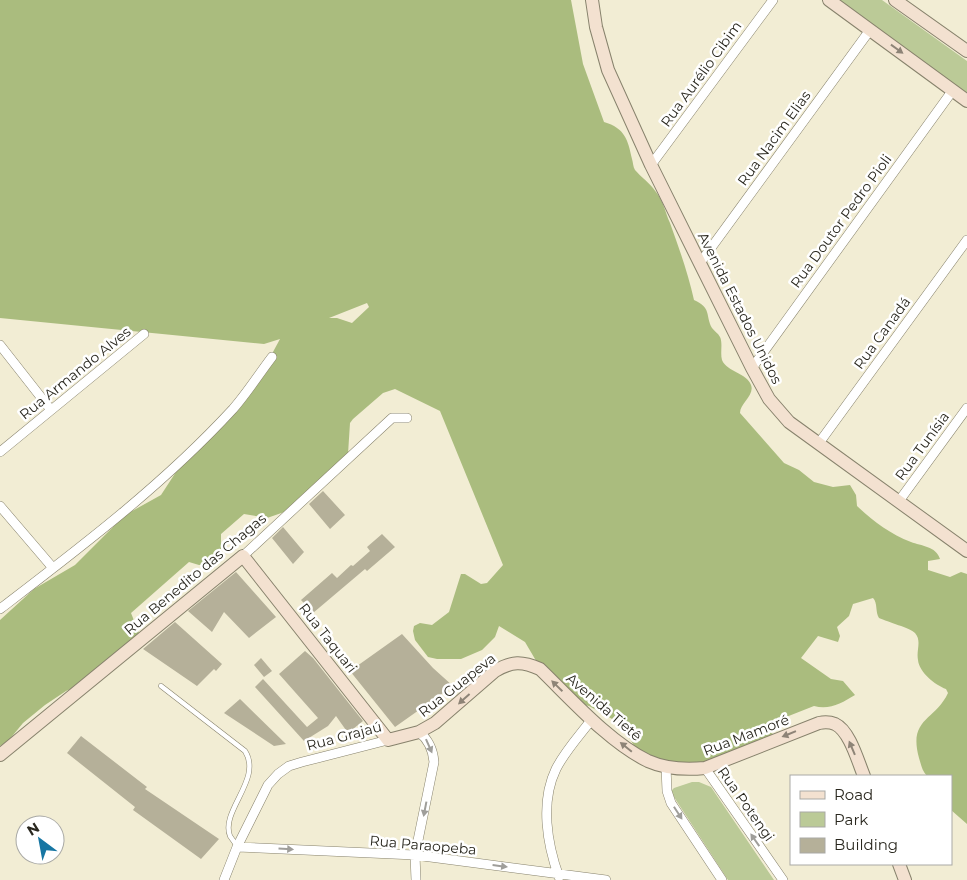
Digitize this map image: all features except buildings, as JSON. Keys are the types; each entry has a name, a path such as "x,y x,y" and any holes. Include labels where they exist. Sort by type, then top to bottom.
{"street":[{"name":"Avenida Estados Unidos","path":"592,0 596,27 608,70 651,165 769,399 789,422 967,551"},
{"name":"Rua Aurélio Cibim","path":"651,165 773,0"},
{"path":"829,0 967,101"},
{"path":"898,1 967,51"},
{"name":"Rua Nacim Elias","path":"700,263 870,30"},
{"name":"Rua Doutor Pedro Pioli","path":"752,368 953,90"},
{"name":"Rua Canadá","path":"819,443 967,240"},
{"name":"Rua Armando Alves","path":"0,452 144,334"},
{"path":"0,346 51,410"},
{"path":"0,610 95,537 172,470 234,408 272,358"},
{"name":"Rua Tunísia","path":"900,501 967,408"},
{"name":"Rua Benedito das Chagas","path":"0,755 243,556 392,418 407,418"},
{"path":"0,506 53,568"},
{"name":"Rua Taquari","path":"243,556 388,740"},
{"name":"Avenida Tietê","path":"518,663 529,664 540,669 592,719 633,752 649,762 666,767"},
{"name":"Rua Guapeva","path":"416,880 415,855 434,762 430,745 419,732 435,723 495,671 506,664 518,663"},
{"path":"559,877 548,832 547,806 550,784 567,752 592,719"},
{"name":"Rua Mamoré","path":"666,767 691,770 705,768 819,722 835,724 843,731 864,775"},
{"name":"Rua Grajaú","path":"238,847 268,785 289,766 419,732"},
{"path":"666,767 667,791 671,803 722,880"},
{"name":"Rua Potengi","path":"705,768 783,880"},
{"path":"224,880 238,847"},
{"name":"Rua Paraopeba","path":"238,847 415,855 559,877 606,880"},
{"path":"899,865 905,880"}],"lane":[{"path":"162,686 245,751 249,757 249,776 229,826 230,835 238,847"}],"green space":[{"path":"0,0 571,0 583,64 604,122 621,131 629,146 635,170 651,186 661,200 683,261 694,300 706,309 712,328 720,337 722,360 728,367 749,381 751,385 751,392 740,413 784,463 799,470 814,482 833,487 850,485 856,495 857,506 876,522 903,539 935,551 940,559 928,561 928,570 950,577 961,572 967,574 967,824 952,811 952,775 926,775 919,758 917,745 917,735 920,727 943,702 948,693 946,689 933,681 921,669 918,656 918,639 915,633 879,618 873,598 853,604 849,616 837,627 840,636 838,642 818,636 801,658 831,679 843,681 855,695 836,705 814,706 761,727 773,734 741,753 709,765 674,765 639,754 621,724 589,706 572,702 545,676 525,642 499,626 495,637 482,650 461,659 428,657 415,640 414,626 420,623 432,625 449,612 461,574 465,574 481,584 487,583 503,565 440,411 395,389 383,393 353,419 350,423 348,454 293,509 267,518 244,514 221,534 221,549 214,564 199,565 189,562 131,613 143,643 102,675 66,691 45,705 23,723 9,740 0,746 0,620 34,589 75,565 125,515 161,495 176,472 212,434 267,363 280,339 264,344 0,318","holes":["367,303 369,307 352,323 337,318 329,318"]},
{"path":"836,0 882,0 967,61 967,96"},
{"path":"692,782 699,782 711,787 774,880 728,880 672,794 671,791 674,788"}]}
